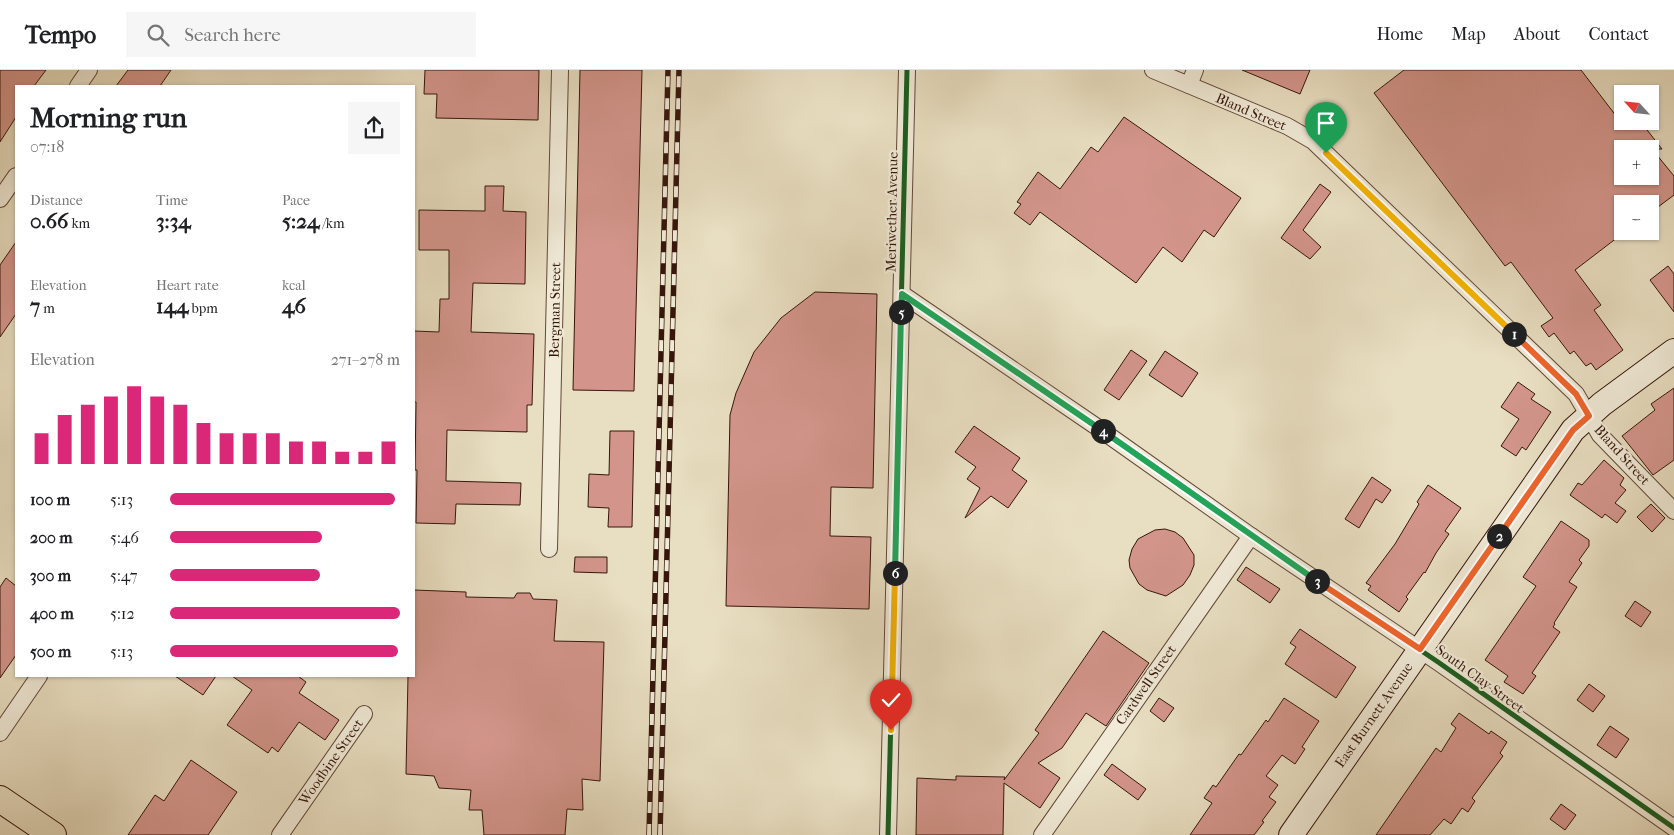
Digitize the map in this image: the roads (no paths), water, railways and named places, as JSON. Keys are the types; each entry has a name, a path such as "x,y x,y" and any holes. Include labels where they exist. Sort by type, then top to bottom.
{"main road":[{"path":"0,799 53,835"}],"street":[{"path":"79,85 89,70"},
{"name":"Bergman Street","path":"549,549 560,70"},
{"name":"Meriwether Avenue","path":"888,835 907,70"},
{"name":"Bland Street","path":"1153,70 1192,78 1313,141 1576,394 1600,435 1674,511"},
{"path":"0,200 15,178"},
{"name":"South Clay Street","path":"902,294 1094,425 1251,536 1420,649 1674,828"},
{"name":"East Burnett Avenue","path":"1291,835 1573,430 1674,351"},
{"name":"Cardwell Street","path":"1042,835 1251,536"},
{"path":"0,732 38,677"},
{"name":"Woodbine Street","path":"280,835 364,714"}],"railway":[{"path":"649,835 668,70"},
{"path":"660,835 679,70"}]}
